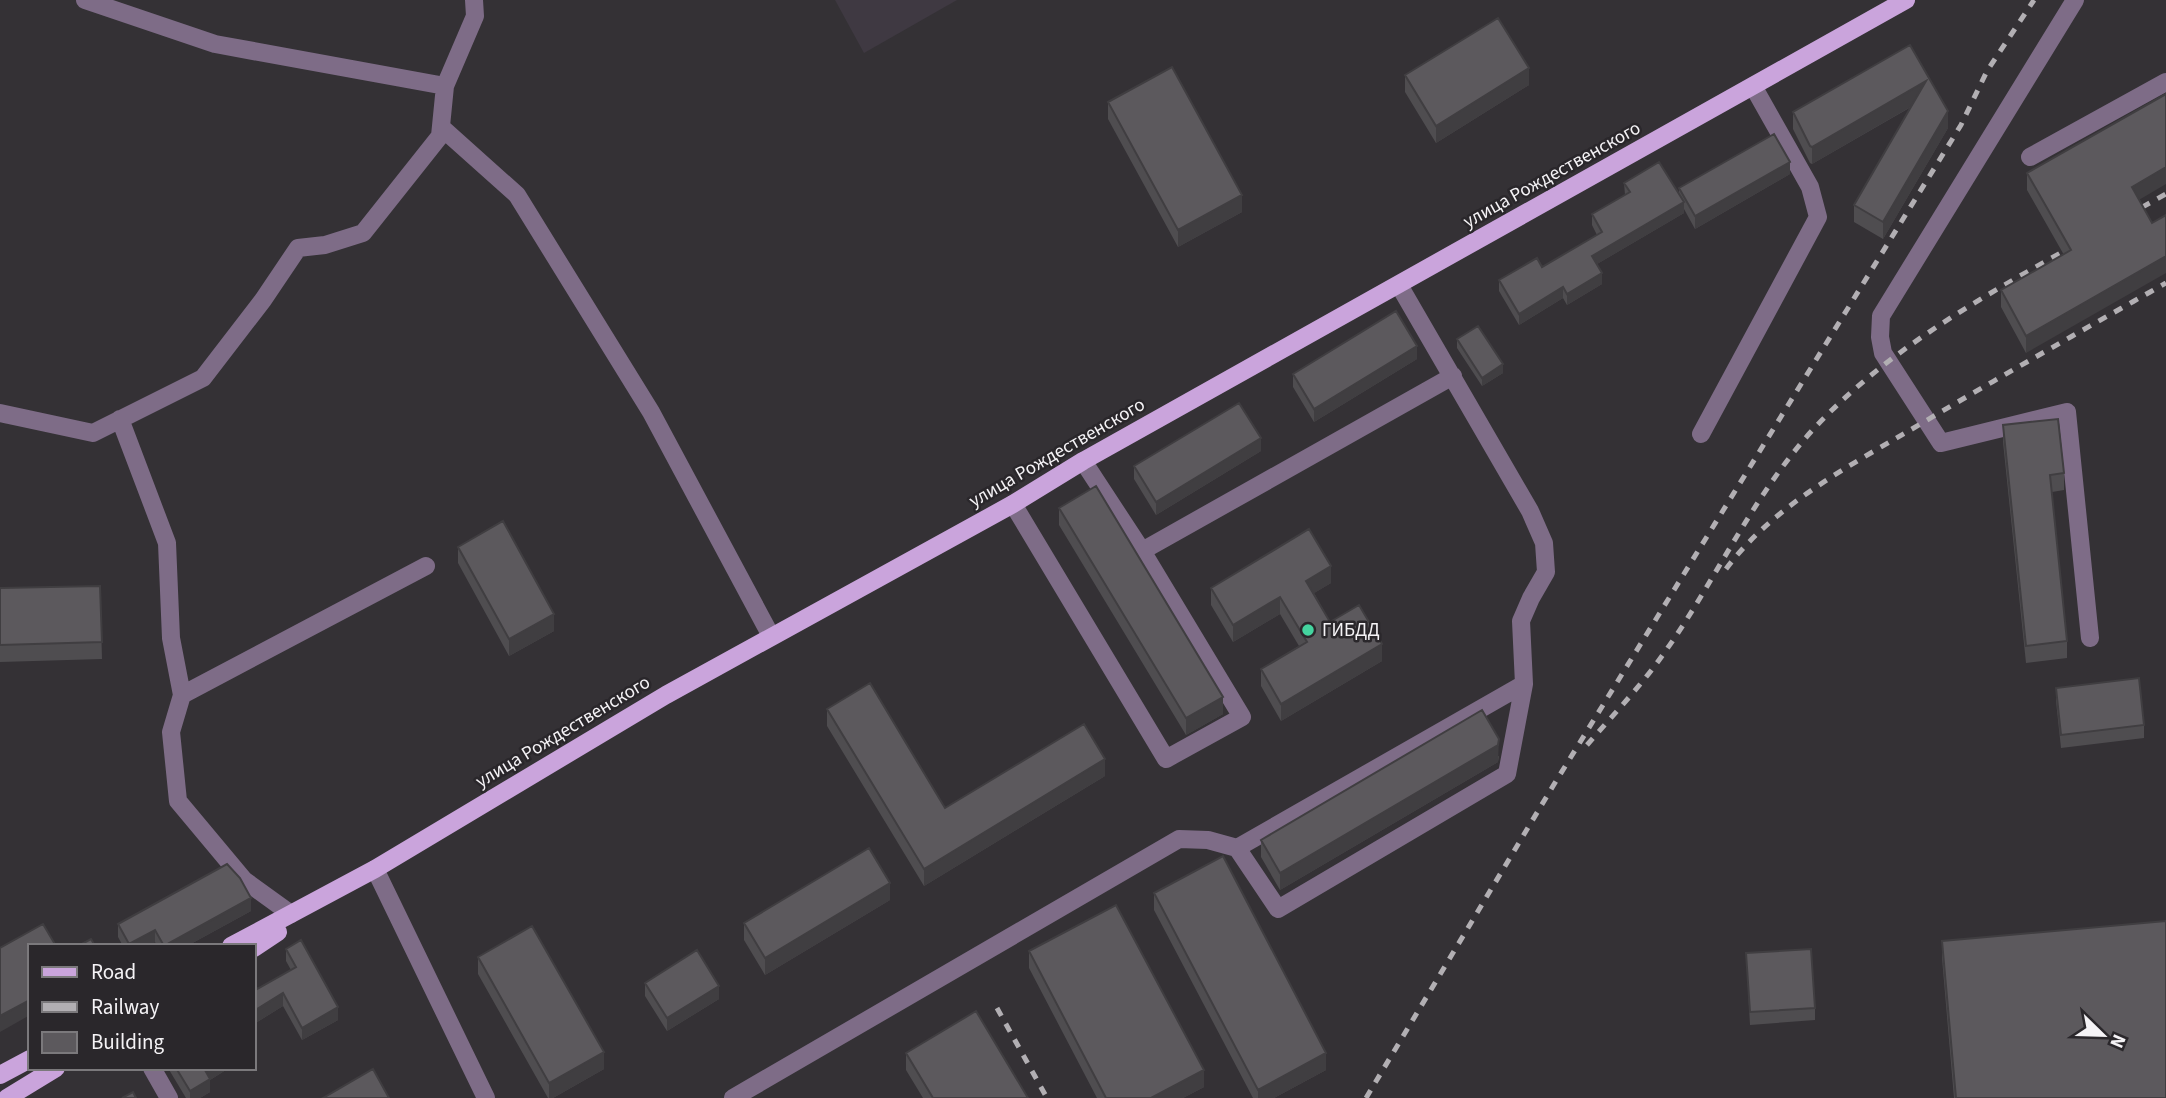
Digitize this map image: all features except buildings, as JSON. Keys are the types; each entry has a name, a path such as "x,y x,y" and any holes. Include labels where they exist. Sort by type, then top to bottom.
{"main road":[{"name":"улица Рождественского","path":"235,944 375,869 666,695 1013,505 1083,461 1906,0"},
{"path":"256,947 375,869"},
{"path":"0,1075 28,1060"},
{"path":"7,1098 53,1070"}],"street":[{"path":"85,0 215,44 445,86"},
{"path":"0,413 93,433 203,378 298,248 325,245 363,233 440,136 445,86 475,16 474,0"},
{"path":"2074,0 1881,316 1880,337 1883,353 1941,443 2067,412 2090,638"},
{"path":"2030,157 2166,82"},
{"path":"1701,434 1818,217 1810,187 1753,86"},
{"path":"441,127 517,195 651,412 771,636"},
{"path":"733,1098 1179,839 1208,840 1237,848 1278,909 1507,774 1524,684 1521,621 1546,572 1544,543 1531,511 1399,285"},
{"path":"1142,551 1453,376"},
{"path":"120,419 167,543 171,638 182,695 171,732 178,801 244,880 290,914"},
{"path":"1013,505 1166,759 1242,717 1142,551 1083,461"},
{"path":"182,695 426,566"},
{"path":"1237,848 1524,684"},
{"path":"375,869 486,1098"},
{"path":"153,1070 169,1098"}],"shaded area":[{"path":"835,0 957,0 864,53"}],"railway":[{"path":"1366,1098 1553,786 1961,125 1987,71 2034,0"},
{"path":"2126,216 2166,194"},
{"path":"1587,745 1662,656 1759,501 1802,442 1827,415 1885,364 1916,341 1980,299 2080,242"},
{"path":"1726,569 1765,526 1812,490 2007,373 2166,283"},
{"path":"997,1008 1047,1098"}],"place":[{"name":"ГИБДД","path":"1308,630"}]}
